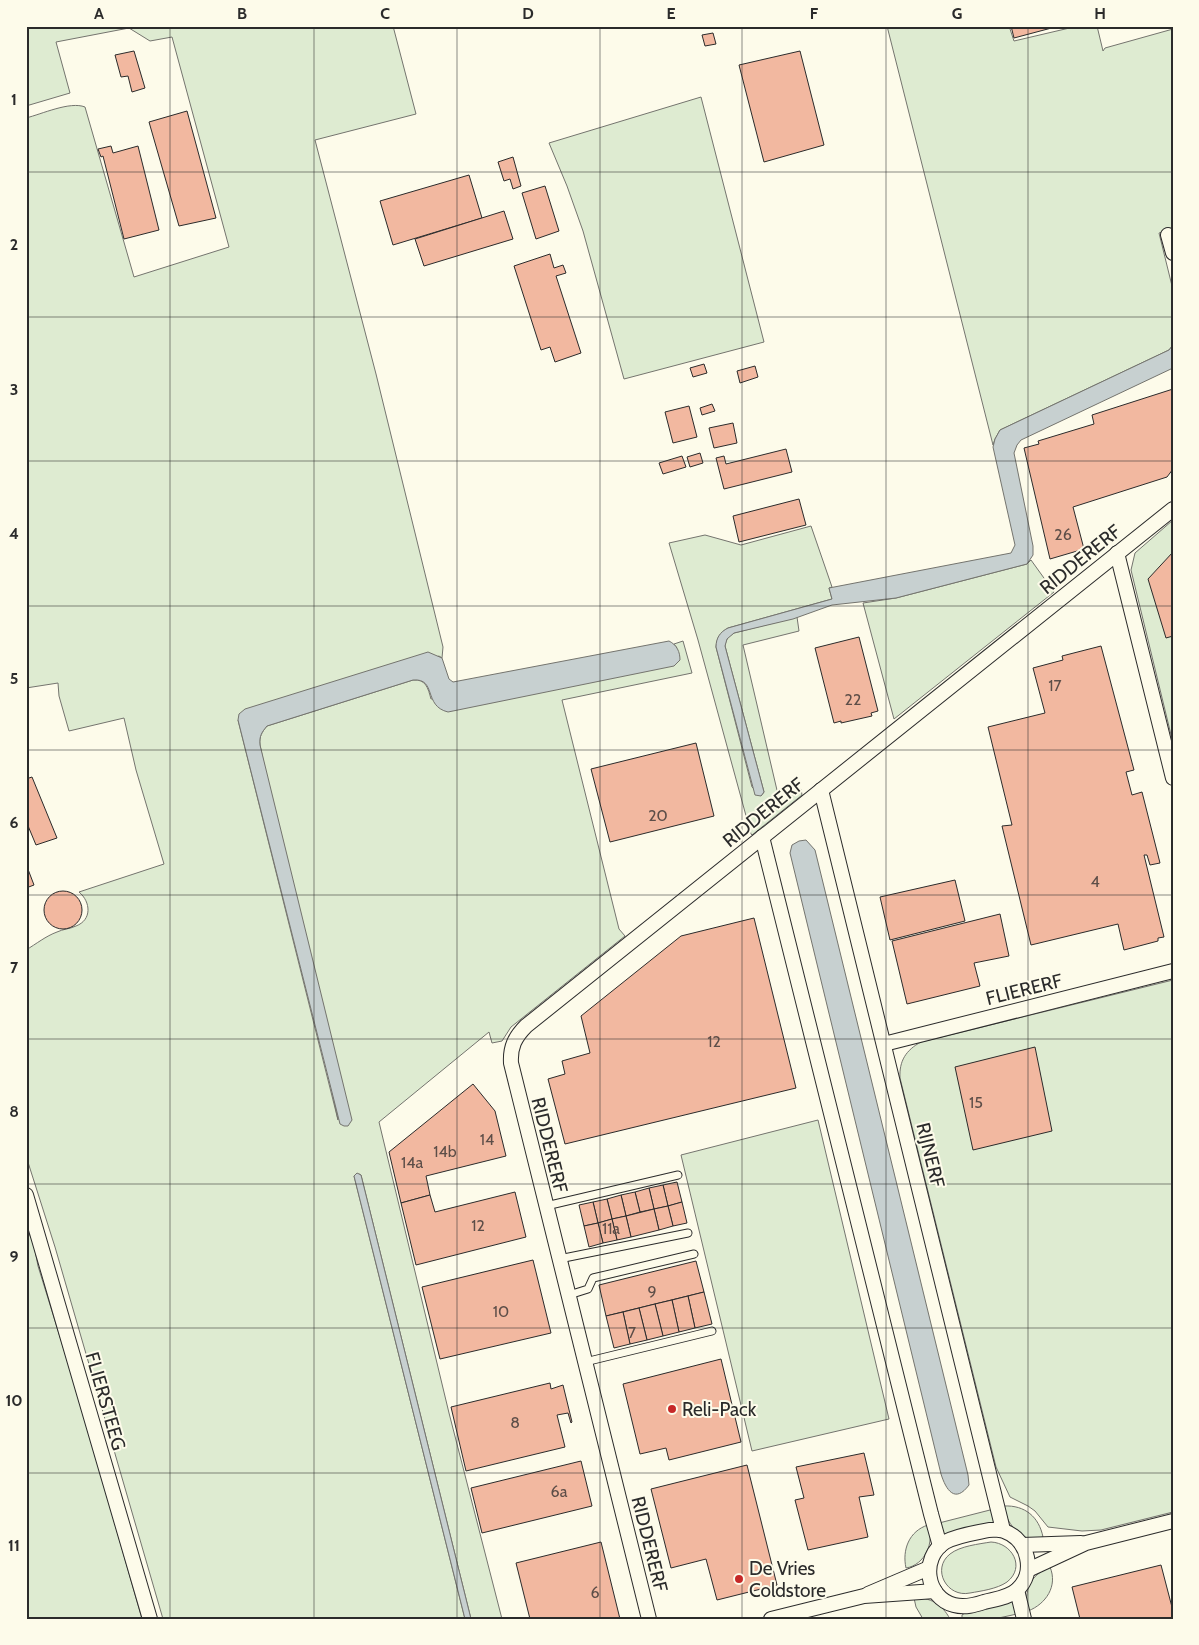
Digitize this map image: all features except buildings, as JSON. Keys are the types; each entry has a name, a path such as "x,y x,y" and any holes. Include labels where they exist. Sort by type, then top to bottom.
{"street":[{"path":"1168,235 1173,253"},
{"name":"RIDDERERF","path":"649,1619 510,1063 510,1054 514,1041 526,1026 1173,509"},
{"path":"1117,553 1173,778"},
{"name":"RIJNERF","path":"821,790 1003,1530"},
{"path":"762,837 940,1546"},
{"name":"FLIERERF","path":"884,1044 1173,971"},
{"name":"FLIERSTEEG","path":"26,1194 150,1619"},
{"path":"1028,1570 1086,1543 1173,1521"},
{"path":"989,1530 1003,1530 1015,1537 1022,1545 1028,1561 1028,1570 1025,1578 1017,1590 1005,1597 969,1606 956,1612 934,1591 929,1577 932,1558 940,1546 952,1539 989,1530"},
{"path":"1022,1545 1086,1543"},
{"path":"771,1619 864,1596 929,1568"},
{"path":"1017,1590 1024,1619"},
{"path":"864,1596 934,1591"}],"lane":[{"name":"RIDDERERF","path":"546,1206 678,1174"},
{"path":"560,1260 688,1233"},
{"path":"568,1295 588,1289 593,1278 694,1254"},
{"path":"585,1362 712,1331"}],"green space":[{"path":"26,26 393,26 416,114 315,140 376,374 443,647 442,658 439,656 238,720 338,1120 260,745 260,737 264,730 267,726 413,680 424,683 431,699 677,648 674,644 683,641 692,673 562,700 619,929 625,936 511,1027 502,1041 492,1043 489,1032 379,1122 449,1413 502,1619 471,1619 361,1175 359,1174 354,1176 465,1619 163,1619 55,1247 26,1156 26,950 49,936 76,926 85,920 88,906 79,892 164,864 136,770 124,718 69,731 59,696 58,683 26,688 26,118 64,107 85,107 134,277 229,247 172,37 150,41 129,28 56,42 70,93 26,106"},
{"path":"887,26 1009,26 1014,41 1078,26 1097,26 1103,51 1105,48 1173,29 1173,229 1159,233 1173,290 1173,345 1169,350 1000,430 993,445"},
{"path":"701,97 764,342 624,379 583,231 549,143"},
{"path":"1173,520 1173,743 1131,570 1135,553"},
{"path":"811,526 832,587 829,588 832,599 728,628 719,636 716,644 752,787 761,796 764,792 725,644 734,633 797,617 799,631 743,645 780,803 801,789 802,795 752,835 669,543 705,535 741,545"},
{"path":"1031,560 1054,592 894,719 863,603 896,598 1027,564"},
{"path":"1173,980 1173,1512 1101,1530 1082,1531 1048,1527 1035,1511 1010,1497 996,1467 900,1078 902,1061 911,1049 921,1042"},
{"path":"818,1120 889,1419 752,1451 681,1155"},
{"path":"26,1224 33,1240 38,1266 82,1408 142,1619 26,1619"},
{"path":"1004,1506 1025,1510 1038,1524 1043,1537 1031,1539 1021,1535 1006,1516"},
{"path":"992,1510 993,1523 965,1528 943,1535 939,1523"},
{"path":"928,1525 930,1538 927,1552 913,1566 906,1568 905,1555 908,1542 916,1532"},
{"path":"991,1542 1005,1547 1014,1557 1016,1563 1013,1576 1007,1582 994,1588 970,1593 954,1591 949,1587 944,1581 942,1574 944,1560 954,1551 964,1547"},
{"path":"1050,1567 1052,1581 1049,1594 1040,1604 1028,1611 1028,1590 1033,1579"},
{"path":"914,1598 935,1602 950,1619 923,1619 916,1607"},
{"path":"1013,1601 1017,1614 994,1619 962,1619 962,1615 965,1613"}],"shaded area":[{"path":"1173,345 1173,368 1021,440 1017,445 1014,453 1033,546 1033,555 1027,564 896,598 832,605 793,619 734,633 727,639 725,646 764,792 761,796 755,795 716,647 721,633 728,628 832,599 829,588 1011,553 1015,545 993,447 1000,430 1169,350"},
{"path":"669,641 678,649 679,654 680,660 674,666 448,712 440,709 435,704 425,683 413,680 267,726 264,730 260,737 260,745 352,1120 348,1126 340,1124 238,720 239,714 245,709 428,652 442,658 449,679 453,682"},
{"path":"806,840 815,850 968,1475 969,1485 959,1494 948,1490 941,1474 790,853 792,845"},
{"path":"357,1173 361,1175 471,1619 465,1619 354,1176"}],"place":[{"name":"Reli-Pack","path":"672,1409"},
{"name":"De Vries Coldstore","path":"739,1579"}]}
